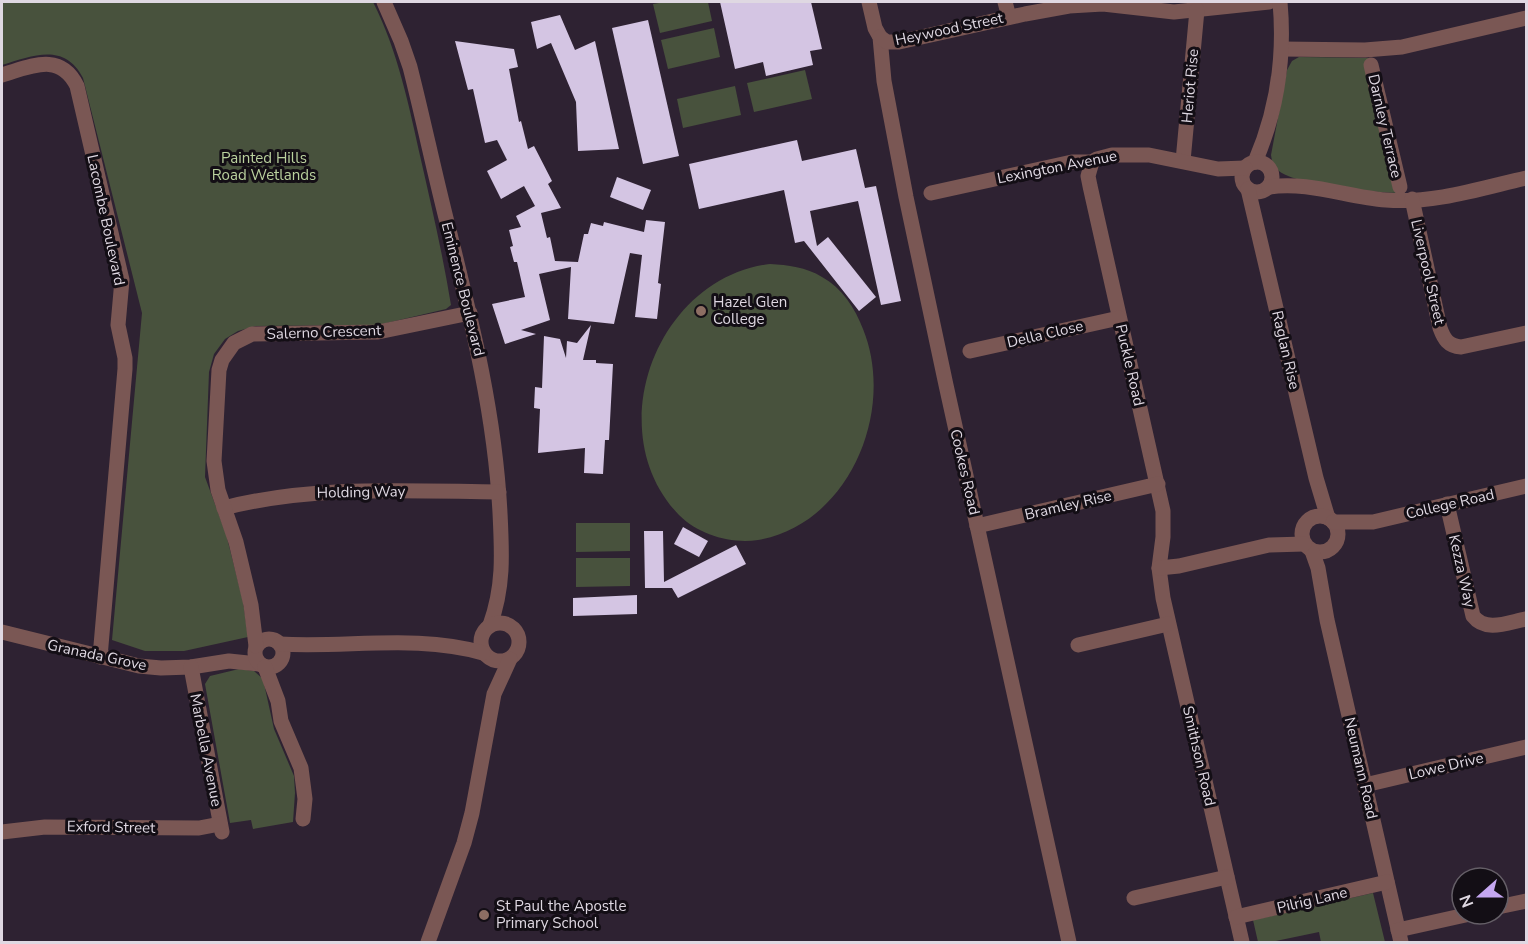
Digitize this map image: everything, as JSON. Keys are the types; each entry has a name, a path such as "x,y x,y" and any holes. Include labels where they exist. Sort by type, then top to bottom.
{"street":[{"name":"Eminence Boulevard","path":"384,2 402,41 410,67 470,313 487,395 499,492 501,585 512,627"},
{"name":"Cookes Road","path":"869,2 875,28 880,37 884,81 906,197 1069,942"},
{"path":"1005,2 1009,17"},
{"name":"Heywood Street","path":"880,37 887,42 898,42 1009,17 1087,4 1163,12 1269,2"},
{"name":"Raglan Rise","path":"1280,2 1282,49 1275,100 1258,177 1257,223 1316,478 1331,520"},
{"name":"Heriot Rise","path":"1183,161 1197,10"},
{"path":"1282,49 1365,50 1402,47 1527,18"},
{"name":"Lacombe Boulevard","path":"2,75 45,64 54,64 74,79 122,280 118,325 125,369 100,657"},
{"name":"Darnley Terrace","path":"1371,65 1400,187"},
{"name":"Lexington Avenue","path":"931,193 1072,162 1092,162 1103,156 1127,154 1149,154 1288,184 1385,200 1455,194 1527,177"},
{"name":"Puckle Road","path":"1092,162 1088,176 1090,186 1158,484 1164,524 1159,568"},
{"name":"Liverpool Street","path":"1412,199 1440,328 1449,344 1470,346 1527,333"},
{"name":"Salerno Crescent","path":"303,819 305,799 301,768 281,721 268,654 251,605 236,542 214,476 219,370 222,360 234,344 252,334 378,332 470,313"},
{"name":"Della Close","path":"970,351 1119,318"},
{"name":"Raglan Rise","path":"1307,522 1316,478"},
{"name":"Bramley Rise","path":"977,526 1158,484"},
{"name":"College Road","path":"1331,520 1373,522 1527,486"},
{"name":"Holding Way","path":"224,508 306,493 499,492"},
{"name":"Kezza Way","path":"1447,504 1473,616 1477,622 1488,626 1527,619"},
{"path":"1159,568 1179,566 1269,545 1308,547 1317,552 1332,547 1338,532 1331,520 1322,516 1307,522 1269,545"},
{"path":"1307,522 1301,534 1308,547"},
{"name":"College Road","path":"1332,547 1373,522"},
{"name":"Neumann Road","path":"1308,547 1318,568 1327,620 1399,936"},
{"name":"Neumann Road","path":"1322,592 1332,547"},
{"name":"Smithson Road","path":"1159,568 1168,624 1242,942"},
{"name":"Eminence Boulevard","path":"487,629 501,585"},
{"path":"428,942 464,843 472,813 494,694 510,659 517,651 519,642 516,632 512,627 501,623 487,629 481,643 494,694"},
{"path":"1078,645 1168,624"},
{"name":"Granada Grove","path":"445,644 487,629"},
{"name":"Granada Grove","path":"2,632 139,666 161,668 191,667 312,646 445,644 486,656"},
{"path":"486,656 499,662 510,659"},
{"name":"Marbella Avenue","path":"191,667 221,828"},
{"name":"Lowe Drive","path":"1365,785 1527,747"},
{"name":"Exford Street","path":"2,832 45,827 221,828"},
{"path":"1134,897 1227,877"},
{"name":"Pilrig Lane","path":"1236,917 1387,882"},
{"path":"1510,905 1527,901"},
{"path":"1399,936 1450,920"}],"green space":[{"name":"Painted Hills Road Wetlands","path":"2,2 373,2 382,21 402,79 412,119 451,305 446,309 378,325 256,326 238,331 225,339 214,354 209,372 205,477 226,534 243,601 248,637 184,651 145,651 112,640 142,313 83,78 67,60 57,56 36,56 2,65"},
{"path":"708,2 712,21 660,33 653,4"},
{"path":"714,28 720,57 668,69 661,40"},
{"path":"1299,57 1371,58 1403,193 1320,185 1289,176 1276,168 1271,155 1287,70 1292,61"},
{"path":"805,70 812,99 754,112 747,83"},
{"path":"735,86 741,115 683,128 677,99"},
{"path":"770,264 810,271 842,293 852,306 863,329 872,361 873,394 869,427 857,459 840,488 818,512 790,530 758,540 737,541 706,533 687,522 679,515 655,481 643,443 643,403 652,364 670,328 696,297 730,275"},
{"path":"576,523 630,523 630,551 576,552"},
{"path":"576,558 630,558 630,586 576,587"},
{"path":"239,669 254,671 263,679 274,729 294,776 293,822 253,829 251,820 230,823 205,684 210,676"},
{"path":"1373,893 1385,942 1321,942 1319,932 1271,942 1258,942 1253,920"}],"building":[{"path":"720,2 811,2 822,49 810,51 813,65 766,76 763,62 735,69"},
{"path":"560,15 575,50 595,41 619,149 578,151 576,102 551,43 537,49 531,22"},
{"path":"648,20 679,156 643,164 612,28"},
{"path":"455,41 514,49 518,67 509,69 519,122 521,121 528,149 534,146 552,181 548,184 561,208 541,213 547,238 550,237 555,261 578,262 584,234 588,234 591,223 603,226 604,222 644,232 646,220 665,222 658,283 661,284 657,319 635,317 642,255 630,253 614,324 568,319 571,267 539,274 550,320 521,330 536,334 505,344 492,304 525,297 517,262 514,262 510,247 513,246 509,230 521,227 516,216 535,206 524,186 501,199 487,171 507,160 497,140 485,143 473,89 468,90"},
{"path":"797,140 802,161 856,149 865,188 876,186 901,301 881,305 858,201 810,211 817,246 828,237 876,297 859,311 804,241 795,243 784,190 699,209 689,164"},
{"path":"617,177 651,190 643,210 610,197"},
{"path":"591,325 583,360 613,364 609,440 605,440 603,474 584,473 585,448 538,453 540,409 534,408 535,387 542,388 544,336 560,339 566,358 567,341 577,343"},
{"path":"683,527 708,541 699,557 674,544"},
{"path":"644,531 663,531 664,582 736,545 746,564 678,598 672,588 645,588"},
{"path":"637,595 637,614 573,616 573,598"}],"place":[{"name":"Hazel Glen College","path":"701,311"},
{"name":"St Paul the Apostle Primary School","path":"484,915"}]}
